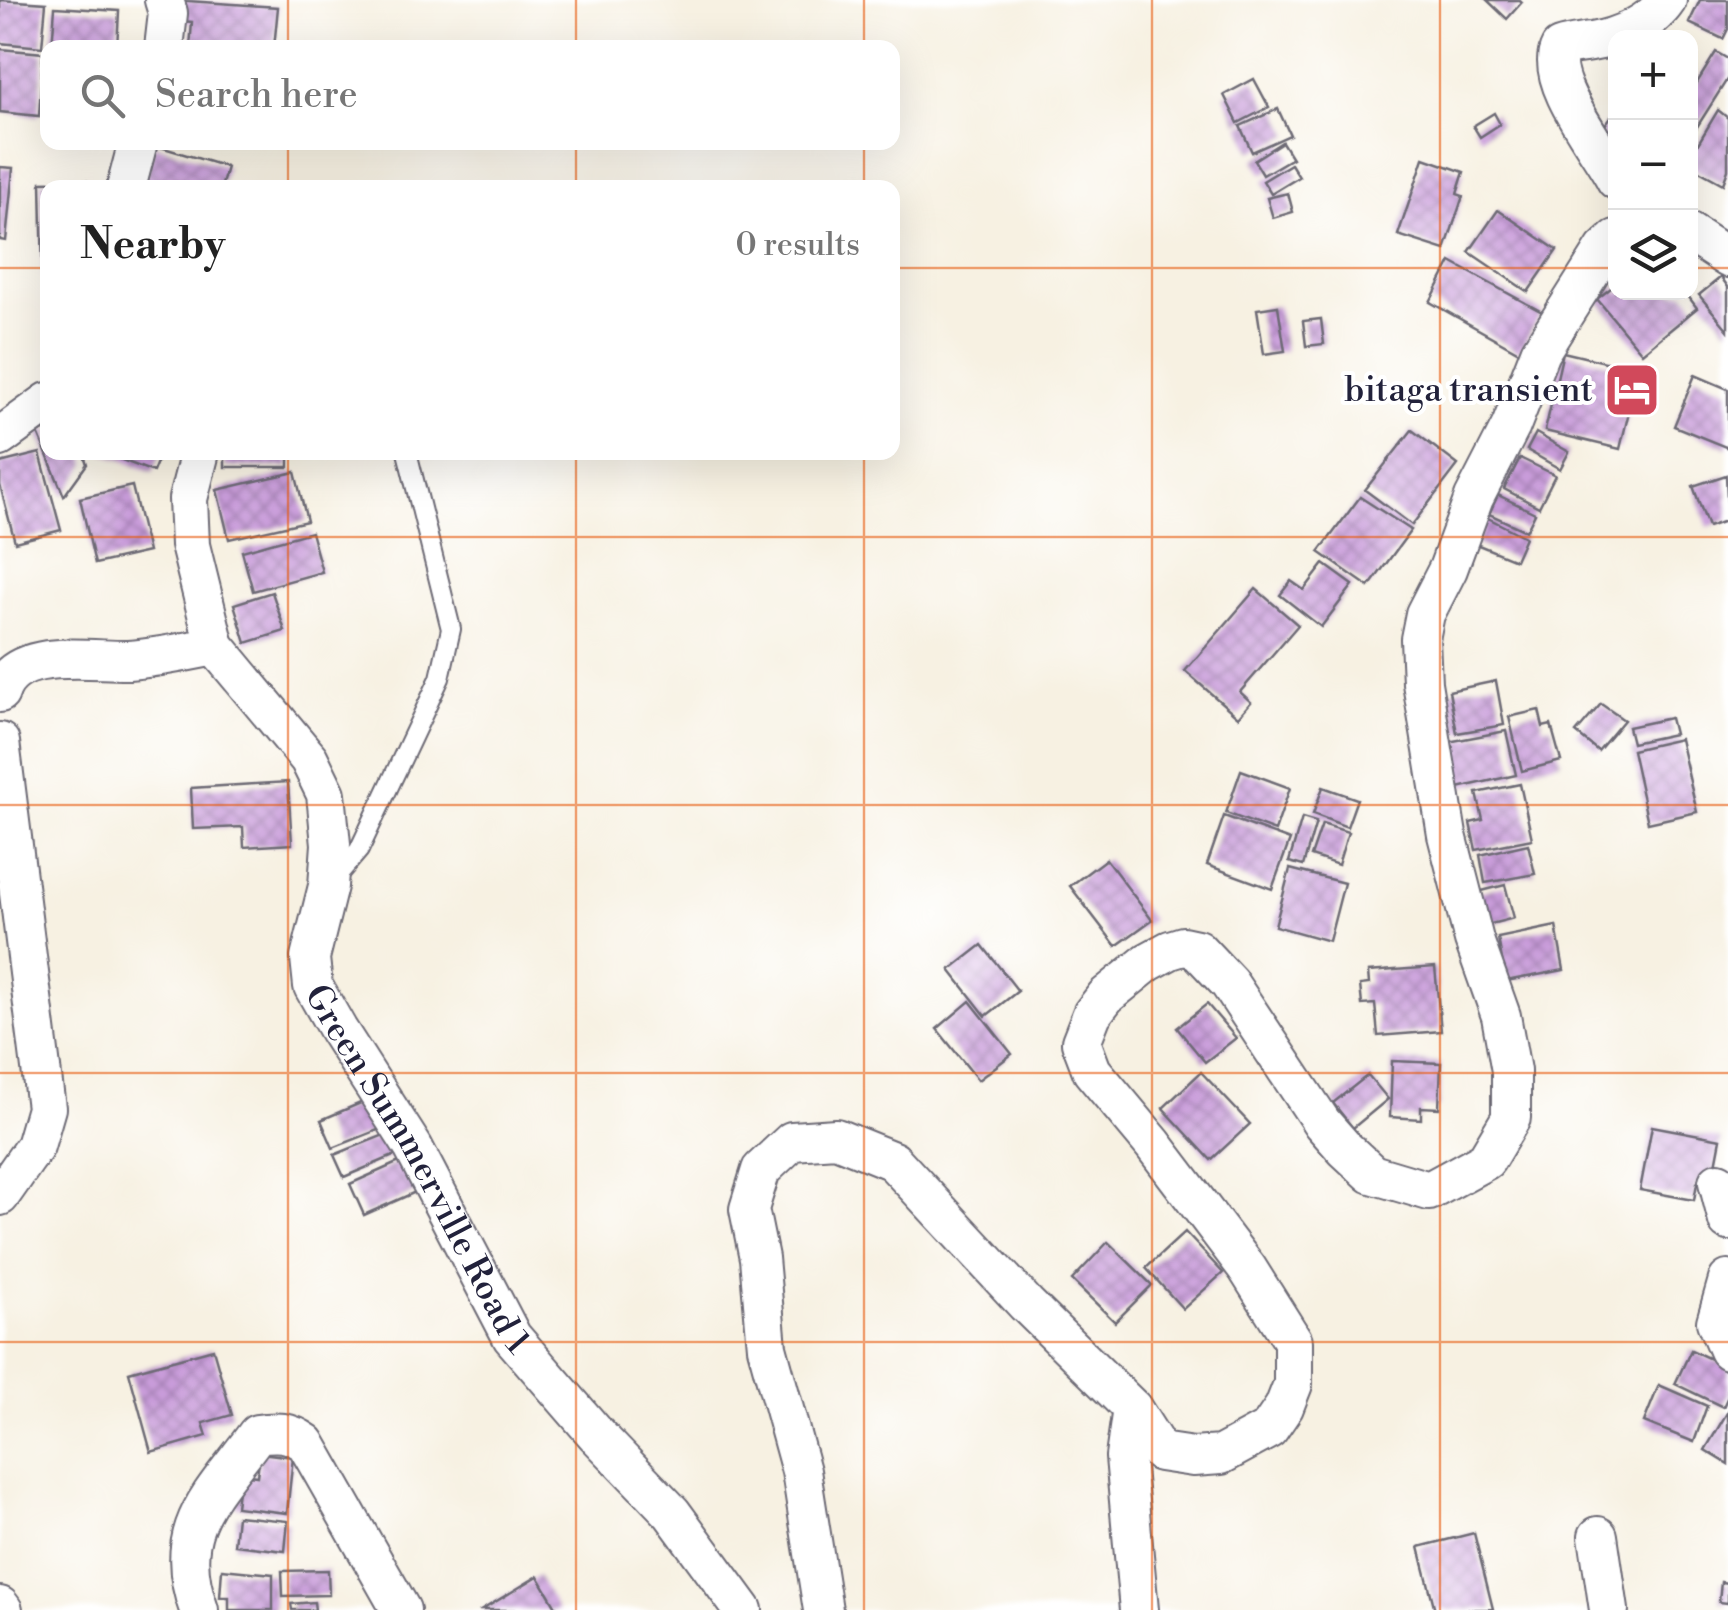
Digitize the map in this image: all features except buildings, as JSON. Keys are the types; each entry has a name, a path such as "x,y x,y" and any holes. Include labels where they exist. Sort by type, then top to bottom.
{"street":[{"path":"164,0 168,12 165,40"},
{"path":"1608,167 1557,75 1555,56 1560,48 1613,36 1638,25 1659,12 1667,0"},
{"path":"128,180 136,150"},
{"path":"1698,239 1728,258"},
{"path":"822,1610 801,1470 767,1347 759,1258 748,1209 762,1170 792,1141 836,1138 892,1161 1026,1304 1132,1408 1160,1452 1193,1456 1221,1455 1268,1429 1284,1407 1293,1384 1293,1342 1248,1268 1092,1071 1081,1042 1092,1014 1106,996 1148,962 1183,946 1196,949 1213,963 1322,1123 1372,1174 1428,1190 1486,1160 1511,1118 1511,1071 1501,1016 1474,940 1447,835 1422,683 1420,639 1425,614 1448,569 1474,498 1512,426 1540,352 1608,246"},
{"path":"0,437 40,409"},
{"name":"Green Summerville Road 1","path":"198,460 188,499 190,545 215,646 309,759 326,794 332,844 328,886 310,958 314,986 413,1146 512,1337 596,1434 672,1513 743,1610"},
{"path":"0,693 2,684 20,666 58,659 130,660 215,646"},
{"path":"0,742 46,1108 36,1146 0,1196"},
{"path":"1718,1182 1728,1221"},
{"path":"1728,1280 1716,1322 1728,1350"},
{"path":"1132,1408 1126,1457 1138,1610"},
{"path":"199,1610 191,1583 188,1539 195,1519 257,1434 278,1431 306,1442 401,1610"},
{"path":"1598,1536 1609,1610"}],"lane":[{"path":"328,886 359,850 440,678 452,629 408,460"}],"place":[{"name":"bitaga transient","path":"1632,390"}]}
